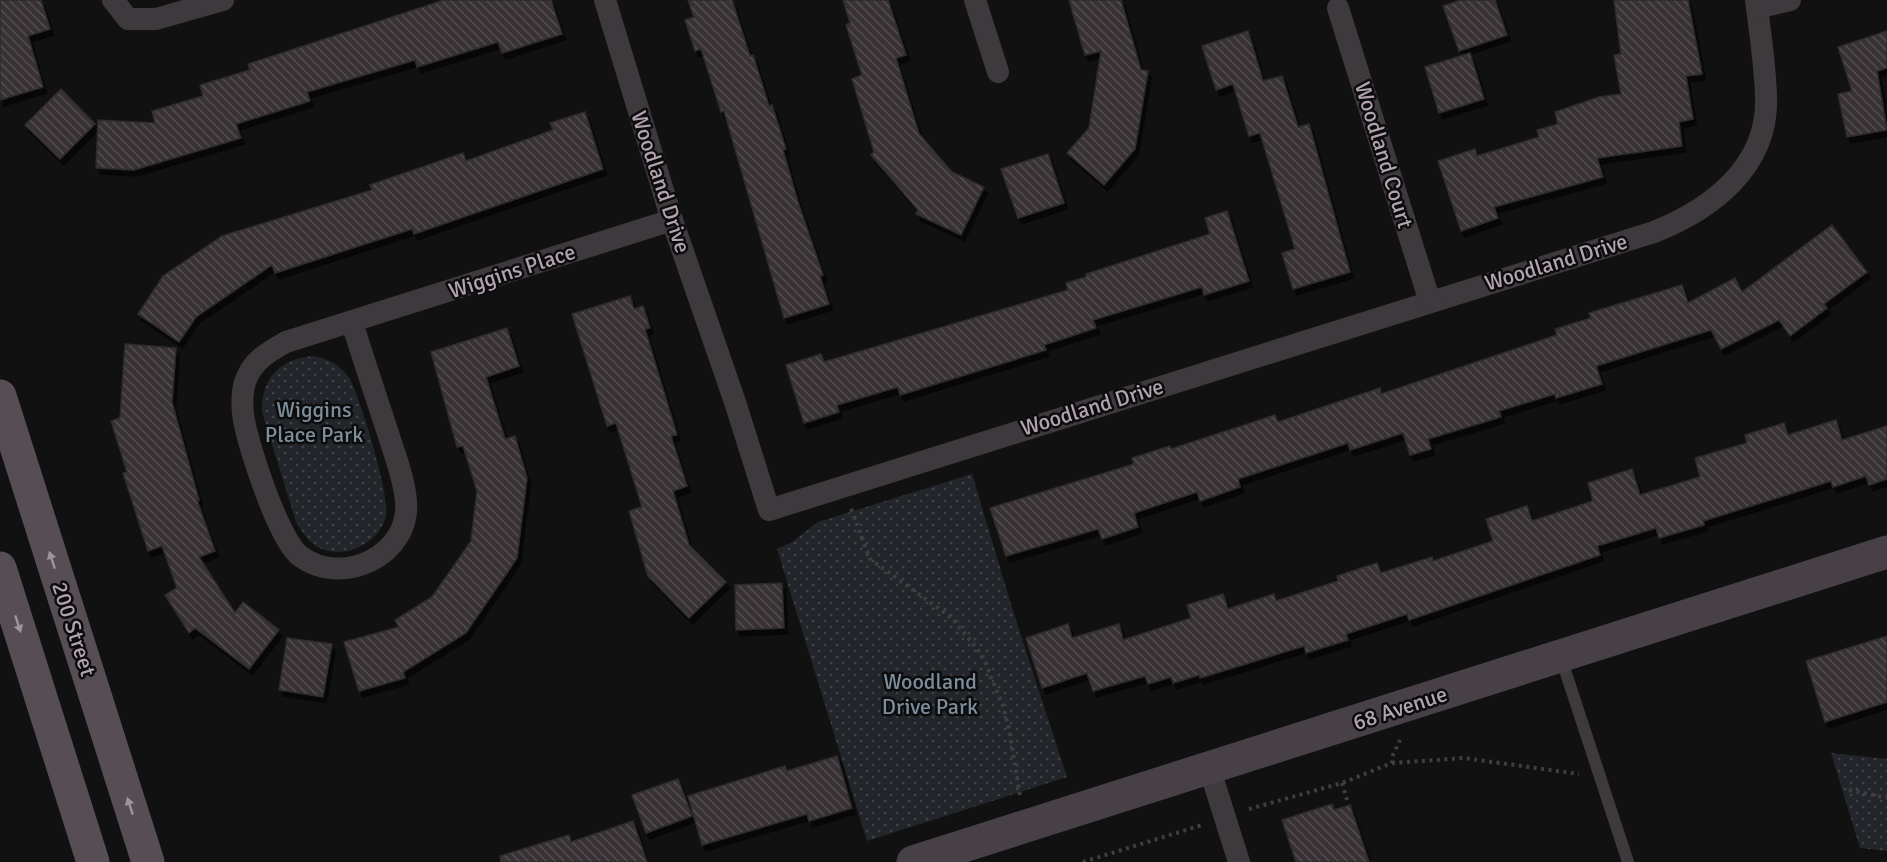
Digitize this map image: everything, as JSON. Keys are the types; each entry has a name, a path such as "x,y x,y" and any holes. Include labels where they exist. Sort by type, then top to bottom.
{"main road":[{"name":"200 Street","path":"0,396 147,862"},
{"path":"0,568 93,862"}],"street":[{"path":"113,0 128,19 156,19 223,0"},
{"name":"Woodland Drive","path":"605,0 672,220 735,402 769,510 1654,232 1683,220 1719,195 1751,156 1764,117 1767,98 1757,4"},
{"path":"975,0 998,72"},
{"path":"1757,4 1790,0"},
{"name":"Woodland Court","path":"1338,8 1430,302"},
{"name":"Wiggins Place","path":"352,322 400,471 406,509 404,527 393,544 364,565 342,568 308,562 298,555 287,542 278,523 247,432 243,400 246,382 252,368 269,352 286,342 672,220"},
{"name":"68 Avenue","path":"913,862 1887,552"},
{"path":"1209,767 1239,862"}],"lane":[{"path":"1561,657 1628,862"}],"path":[{"path":"851,508 870,559 952,618 982,655 1004,706 1010,729 1020,796"},
{"path":"1392,763 1392,757 1402,736"},
{"path":"1251,808 1341,783 1392,763 1464,758 1583,774"},
{"path":"1341,783 1347,800"},
{"path":"1849,790 1887,798"},
{"path":"1083,862 1200,825"}],"green space":[{"name":"Wiggins Place Park","path":"313,356 333,363 348,376 366,423 384,489 386,516 383,525 371,540 344,552 325,550 316,546 296,522 262,412 265,389 275,372 291,361"},
{"name":"Woodland Drive Park","path":"972,474 1013,611 1067,777 867,841 777,549 792,542 818,522"},
{"path":"1831,753 1887,759 1887,851 1860,848"}],"building":[{"path":"0,0 41,0 50,29 28,36 43,87 0,100"},
{"path":"444,0 551,0 562,34 502,53 498,42 417,67 415,60 307,92 310,101 236,124 241,138 134,170 96,168 98,120 155,123 152,111 203,96 200,85 250,70 248,64"},
{"path":"688,0 732,0 769,106 772,105 786,149 783,150 798,202 823,275 820,276 829,304 784,318 724,111 721,112 701,49 695,51 685,20 694,17"},
{"path":"843,0 888,0 906,55 896,58 919,134 952,172 984,187 961,235 916,214 918,210 871,155 874,152 852,79 862,75 846,25 850,23"},
{"path":"1069,0 1121,0 1141,70 1148,71 1135,149 1104,185 1067,153 1089,128 1101,51 1085,55"},
{"path":"1461,0 1495,0 1507,35 1459,51 1443,6"},
{"path":"1614,0 1688,0 1702,74 1686,76 1693,119 1679,122 1682,146 1597,158 1603,177 1494,207 1498,218 1461,231 1438,161 1475,149 1477,156 1539,137 1537,130 1558,124 1555,112 1599,97 1621,94 1614,55 1621,54"},
{"path":"1248,31 1263,81 1282,76 1298,127 1309,124 1350,272 1293,289 1282,253 1295,249 1260,133 1249,136 1233,84 1216,90 1202,46"},
{"path":"1887,31 1887,68 1877,71 1887,130 1847,137 1838,94 1852,91 1838,47"},
{"path":"1470,53 1484,99 1439,113 1425,67"},
{"path":"61,89 95,124 60,159 25,125"},
{"path":"585,112 603,169 414,234 412,229 275,273 272,265 196,317 179,342 138,314 163,276 222,236 372,190 370,185 463,153 466,161 553,130 550,123"},
{"path":"1048,154 1064,203 1018,218 1001,169"},
{"path":"1227,211 1249,281 1204,295 1202,287 1093,320 1096,328 1044,345 1046,350 900,395 898,387 837,405 839,412 804,423 786,365 821,354 824,362 1068,290 1066,283 1086,277 1086,274 1210,234 1205,218"},
{"path":"1832,225 1867,272 1824,304 1827,308 1790,336 1779,320 1721,349 1711,330 1596,366 1602,384 1556,398 1555,394 1499,411 1501,417 1428,439 1431,449 1410,455 1403,433 1350,450 1348,443 1238,479 1240,487 1200,501 1197,492 1134,513 1138,527 1102,539 1098,529 1006,556 990,508 1134,464 1132,458 1170,446 1171,449 1275,415 1278,422 1380,388 1381,394 1557,335 1555,329 1591,318 1589,313 1682,285 1688,303 1735,278 1742,292"},
{"path":"630,296 634,309 643,306 650,328 645,329 677,435 671,436 687,486 673,491 689,545 726,582 689,618 648,576 629,511 642,507 616,423 607,426 572,314"},
{"path":"507,328 519,366 486,377 505,439 515,436 527,478 517,558 466,633 403,672 405,678 359,691 344,642 399,627 395,620 432,597 471,541 477,491 463,446 457,447 431,352"},
{"path":"125,344 176,348 172,402 199,500 197,500 215,551 199,557 235,613 243,602 279,630 249,669 195,628 189,633 165,595 177,588 162,546 148,551 123,473 127,472 111,421 120,418"},
{"path":"1836,420 1842,440 1887,426 1887,479 1869,485 1866,476 1833,487 1831,481 1703,521 1704,525 1659,538 1656,528 1597,546 1600,555 1409,620 1407,614 1346,634 1348,640 1306,653 1304,646 1200,678 1199,675 1173,683 1171,677 1148,684 1145,676 1093,691 1087,673 1042,688 1026,638 1068,624 1072,638 1119,624 1123,640 1191,618 1187,605 1223,594 1228,609 1274,594 1276,601 1338,581 1337,576 1377,563 1381,573 1432,557 1433,561 1493,541 1486,519 1527,506 1532,521 1593,501 1588,483 1632,469 1640,495 1700,477 1695,458 1747,443 1745,435 1784,423 1788,435"},
{"path":"782,583 784,628 736,630 735,585"},
{"path":"1887,636 1887,702 1825,722 1806,661"},
{"path":"287,638 332,644 323,697 279,690"},
{"path":"837,756 852,808 809,821 807,814 702,845 688,796 785,766 787,771"},
{"path":"678,779 692,816 646,833 632,795"},
{"path":"1332,804 1334,810 1350,805 1369,862 1296,862 1282,820"},
{"path":"633,821 647,862 501,862 500,856 569,835 571,842"}]}
